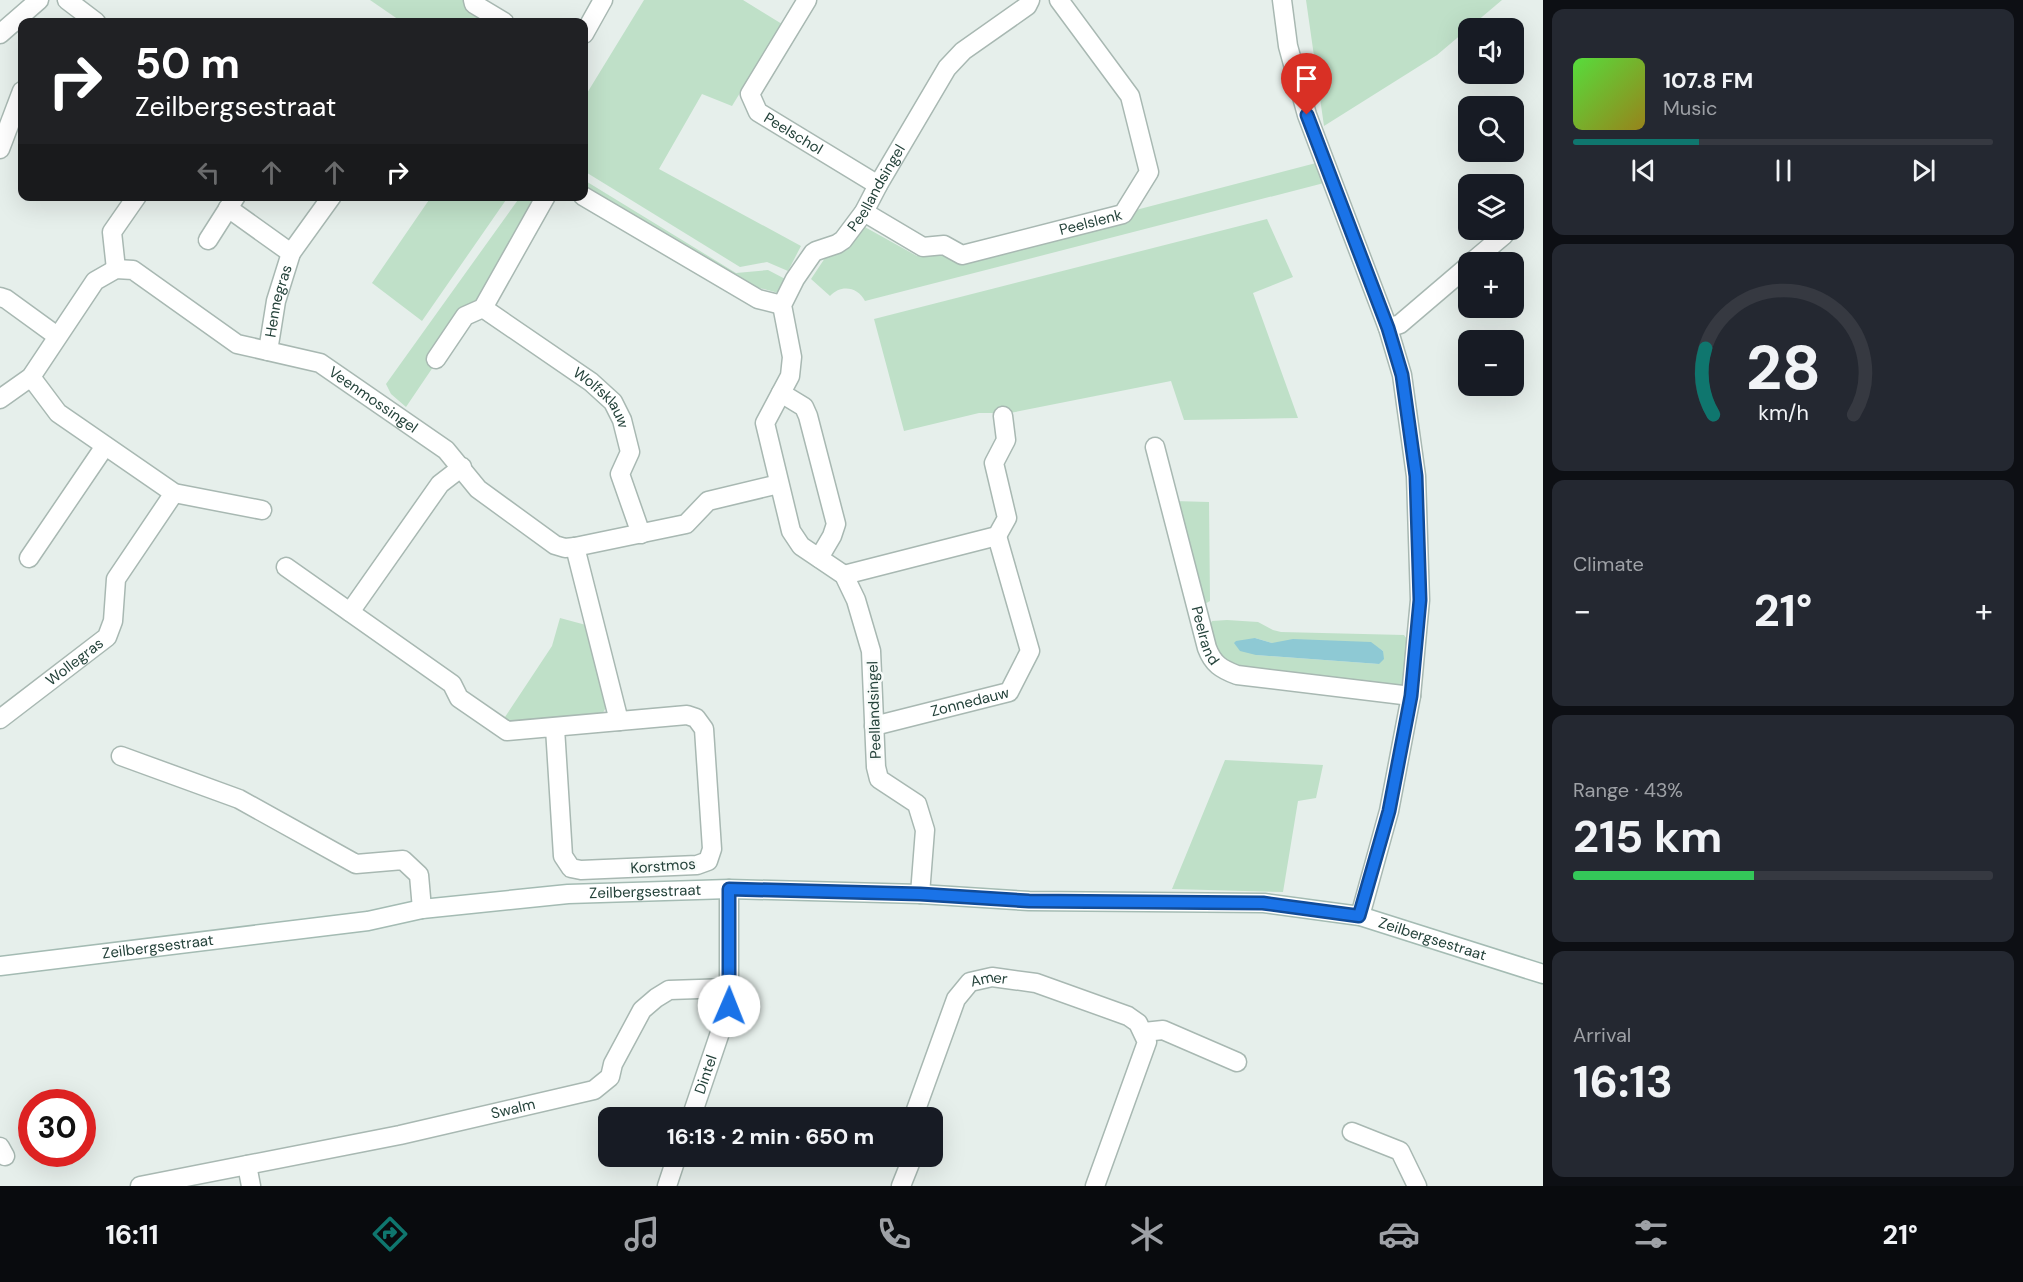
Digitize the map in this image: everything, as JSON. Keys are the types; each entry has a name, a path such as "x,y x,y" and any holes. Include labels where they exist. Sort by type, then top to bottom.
{"street":[{"path":"18,18 39,0"},
{"path":"473,0 474,4 497,18"},
{"path":"588,27 603,0"},
{"name":"Peelschol","path":"807,0 750,94 758,112 878,185"},
{"name":"Peellandsingel","path":"782,305 795,279 813,253 843,240 864,212 946,68 963,51 1027,6 1030,0"},
{"name":"Peelslenk","path":"864,212 923,248 944,245 962,255 1123,214 1149,172 1130,96 1059,0"},
{"path":"1282,0 1288,45 1307,115 1388,328 1402,375 1416,476 1420,600 1411,696 1389,811 1359,916"},
{"path":"72,11 87,18"},
{"path":"0,34 18,18"},
{"path":"2,137 18,100"},
{"path":"588,199 758,299 782,305 792,357 790,376 765,423 779,484 791,531 801,546 844,575 997,536 1007,518 994,463 1006,440 1003,416"},
{"path":"0,399 31,377 95,281 116,269 112,232 134,201"},
{"name":"Hennegras","path":"268,351 276,301 291,253 328,201"},
{"path":"436,359 465,316 483,308 543,201"},
{"name":"Hennegras","path":"208,240 232,202 291,253"},
{"path":"1484,252 1498,240"},
{"name":"Veenmossingel","path":"116,269 133,270 237,344 321,363 446,450 478,489 555,545 565,548 575,547 686,524 708,501 779,484"},
{"path":"1388,328 1400,324 1458,275"},
{"path":"0,297 57,336"},
{"name":"Wolfsklauw","path":"483,308 591,382 613,402 622,420 630,452 620,474 641,534"},
{"path":"31,377 58,413 174,493 262,510"},
{"path":"781,393 804,407 836,524 819,558"},
{"path":"29,558 105,446"},
{"name":"Peelrand","path":"1155,447 1207,648 1211,658 1220,668 1237,675 1411,696"},
{"path":"350,612 440,484 462,467"},
{"name":"Wollegras","path":"0,720 107,637 113,621 116,579 174,493"},
{"name":"Zonnedauw","path":"874,726 1009,692 1030,651 997,536"},
{"path":"575,547 619,721"},
{"name":"Korstmos","path":"286,567 452,684 459,699 507,731 687,715 696,718 704,729 712,849 708,861 698,865 581,870 571,868 563,856 555,728"},
{"name":"Peellandsingel","path":"844,575 856,600 871,651 876,767 879,779 918,804 925,830 920,894"},
{"path":"121,756 239,799 356,864 402,860 419,875 422,909"},
{"name":"Zeilbergsestraat","path":"0,966 368,921 422,909 568,894 729,889 920,894 1029,901 1263,903 1359,916 1543,974"},
{"name":"Dintel","path":"695,1107 729,1006 729,889"},
{"name":"Amer","path":"917,1107 956,999 970,982 992,977 1036,984 1128,1016 1138,1023 1144,1032"},
{"name":"Swalm","path":"140,1186 400,1135 594,1090 610,1077 613,1064 642,1010 656,998 669,990 729,988"},
{"path":"1095,1186 1145,1051 1147,1042 1144,1032 1163,1030 1238,1062"},
{"path":"1352,1132 1400,1151 1417,1186"},
{"path":"247,1165 251,1186"},
{"path":"667,1186 673,1167"},
{"path":"901,1186 909,1167"}],"green space":[{"path":"370,0 467,0 490,18 396,18"},
{"path":"644,0 743,0 782,24 732,106 702,94 659,169 801,246 788,271 767,262 740,267 588,173 588,91"},
{"path":"1306,0 1502,0 1481,18 1458,18 1458,37 1437,55 1324,126"},
{"path":"1316,163 1324,183 865,301 854,290 849,289 839,290 830,296 811,279 827,255 847,250 863,226 917,256 935,250 959,262 1132,211"},
{"path":"588,182 736,273 768,270 789,281 782,294 745,284 588,192"},
{"path":"428,201 505,201 422,321 372,283"},
{"path":"517,201 536,201 475,305 406,407 391,394 386,384"},
{"path":"1267,219 1293,277 1253,293 1298,418 1184,420 1171,381 1010,413 979,413 904,431 874,319"},
{"path":"1174,501 1209,502 1210,601 1203,605"},
{"path":"560,618 586,625 607,706 599,719 508,724 505,717 552,646"},
{"path":"1212,621 1258,622 1281,632 1404,635 1409,642 1406,683 1393,690 1229,665 1216,655 1207,630","holes":["1255,638 1272,643 1377,647 1383,651 1379,664 1256,655"]},
{"path":"1225,760 1323,765 1316,798 1298,801 1283,892 1172,889"}],"water":[{"path":"1255,638 1272,643 1293,639 1371,642 1383,651 1384,659 1379,664 1256,655 1240,651 1234,643"}],"route":[{"path":"729,1006 729,889 920,894 1029,901 1263,903 1359,916 1389,811 1411,696 1420,600 1416,476 1402,375 1388,328 1307,115"}]}
